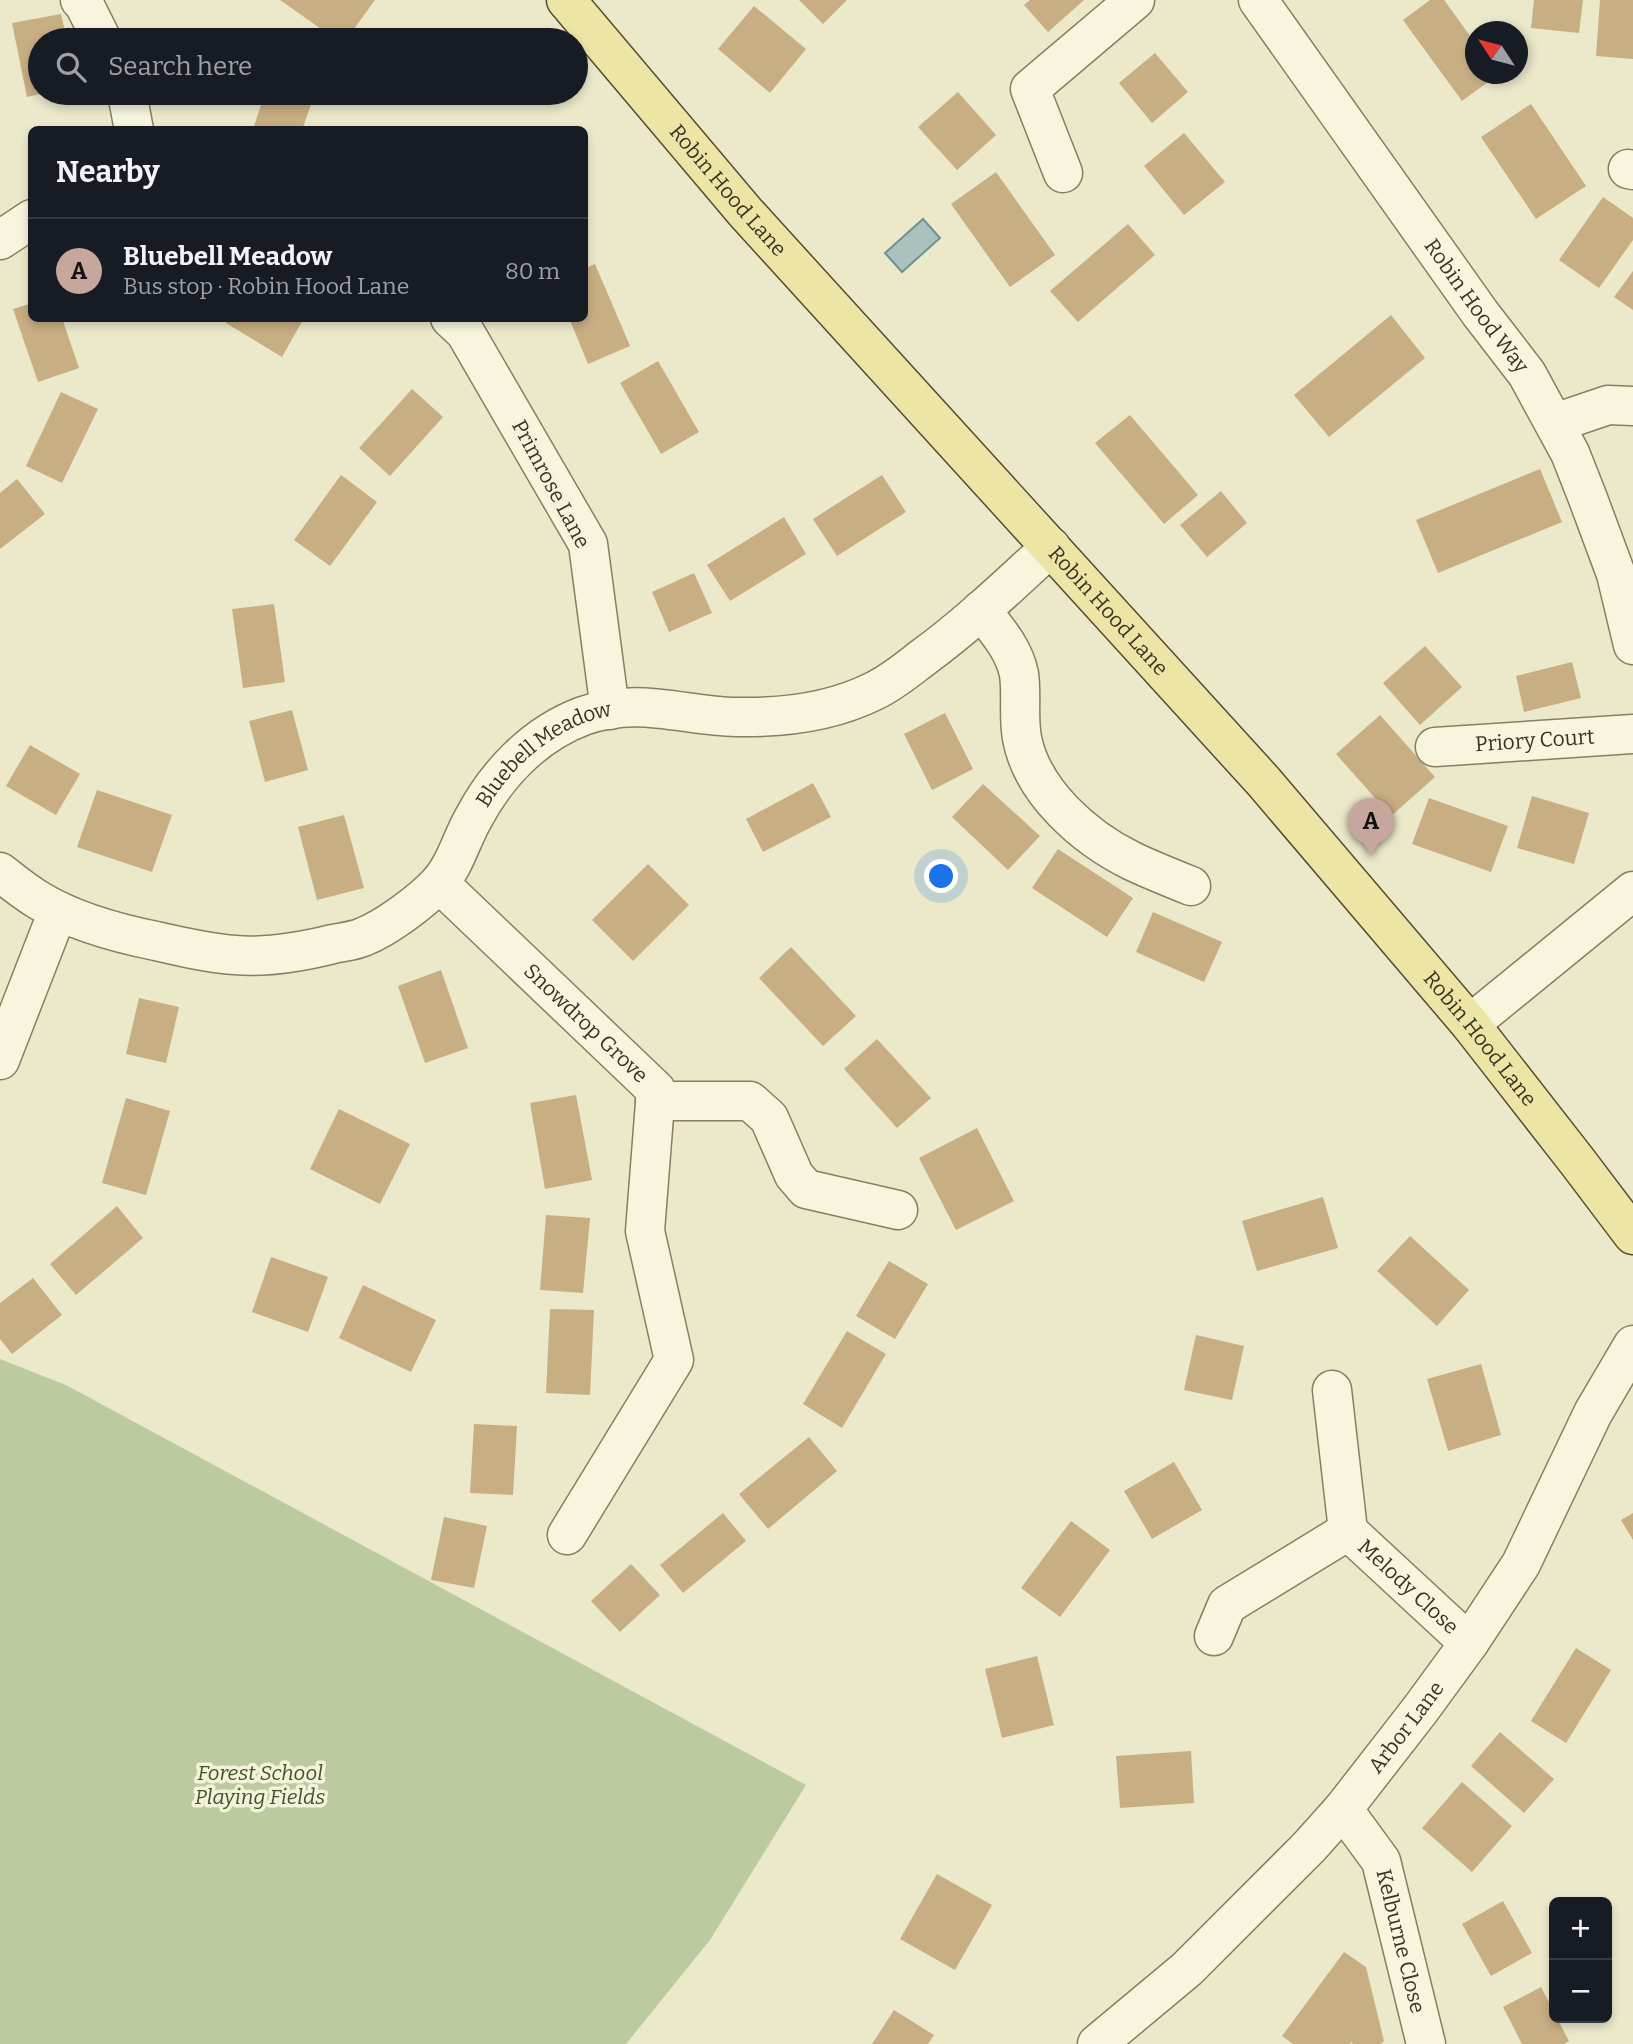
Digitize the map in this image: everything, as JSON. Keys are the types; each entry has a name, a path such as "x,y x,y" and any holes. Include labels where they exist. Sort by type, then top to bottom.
{"main road":[{"name":"Robin Hood Lane","path":"566,0 746,213 1265,782 1470,1024 1633,1235"}],"street":[{"path":"80,0 96,28"},
{"path":"1063,173 1030,89 1135,0"},
{"name":"Robin Hood Way","path":"1258,0 1480,313 1527,374 1570,453 1616,574 1633,645"},
{"path":"130,105 134,126"},
{"path":"0,240 28,222"},
{"name":"Primrose Lane","path":"455,322 466,332 588,544 610,710"},
{"path":"1555,423 1608,405 1633,406"},
{"name":"Bluebell Meadow","path":"0,872 38,901 58,911 118,933 189,948 238,956 272,956 363,937 405,912 439,883 453,862 474,816 516,758 539,739 583,716 610,710 660,707 728,717 767,717 807,712 874,691 900,676 955,634 1051,547"},
{"path":"981,610 1009,647 1018,672 1021,736 1029,765 1053,800 1071,819 1130,860 1191,886"},
{"name":"Priory Court","path":"1435,747 1633,734"},
{"name":"Snowdrop Grove","path":"439,883 656,1090 645,1231 674,1360 567,1535"},
{"path":"1470,1024 1633,892"},
{"path":"0,1060 58,911"},
{"path":"655,1101 750,1101 769,1118 794,1175 806,1189 898,1210"},
{"name":"Arbor Lane","path":"1097,2044 1186,1969 1309,1847 1343,1809 1469,1643 1521,1564 1592,1413 1633,1345"},
{"name":"Melody Close","path":"1332,1390 1348,1531 1469,1643"},
{"name":"Melody Close","path":"1214,1636 1227,1605 1348,1531"},
{"name":"Kelburne Close","path":"1343,1809 1381,1861 1426,2044"}],"green space":[{"name":"Forest School Playing Fields","path":"0,1359 66,1385 806,1785 710,1940 626,2044 0,2044"}],"shaded area":[{"path":"923,219 940,238 902,272 885,253"}],"building":[{"path":"280,0 375,0 355,28 320,28"},
{"path":"799,0 847,0 823,24"},
{"path":"1030,0 1084,0 1048,32 1024,5"},
{"path":"1430,0 1444,0 1465,29 1465,84 1485,84 1462,101 1403,20"},
{"path":"1534,0 1583,0 1579,33 1531,28"},
{"path":"1600,0 1633,0 1633,59 1596,56"},
{"path":"754,6 806,49 770,93 718,49"},
{"path":"61,14 64,28 28,28 27,97 12,23"},
{"path":"1155,53 1188,92 1152,123 1119,83"},
{"path":"958,92 996,135 957,170 918,127"},
{"path":"1531,104 1586,186 1536,219 1481,137"},
{"path":"261,105 311,105 303,126 254,126"},
{"path":"1184,133 1225,182 1184,215 1144,166"},
{"path":"996,172 1055,255 1010,287 951,204"},
{"path":"1603,197 1633,218 1633,240 1599,288 1559,260"},
{"path":"1128,224 1155,255 1078,322 1050,291"},
{"path":"595,264 630,346 588,364 571,322 588,322 588,267"},
{"path":"1633,271 1633,310 1614,297"},
{"path":"28,304 28,322 63,322 79,368 38,382 13,309"},
{"path":"1391,315 1425,358 1329,437 1294,395"},
{"path":"226,322 302,322 282,357"},
{"path":"658,361 699,432 661,454 620,383"},
{"path":"412,389 443,417 390,476 359,448"},
{"path":"61,392 98,409 62,483 26,466"},
{"path":"1130,415 1198,495 1164,524 1095,443"},
{"path":"1540,469 1562,522 1438,573 1416,520"},
{"path":"341,475 377,502 330,566 294,540"},
{"path":"882,475 906,512 837,556 813,519"},
{"path":"17,479 45,514 0,549 0,493"},
{"path":"1221,491 1247,523 1207,557 1180,525"},
{"path":"784,517 806,554 730,601 707,565"},
{"path":"694,573 712,613 669,632 652,592"},
{"path":"274,604 285,682 243,688 232,609"},
{"path":"1425,646 1462,687 1420,725 1383,683"},
{"path":"1572,662 1581,698 1524,712 1516,676"},
{"path":"292,710 308,770 265,782 249,721"},
{"path":"945,713 973,769 932,790 904,734"},
{"path":"1380,715 1435,777 1391,816 1336,754"},
{"path":"30,745 80,774 56,815 6,786"},
{"path":"813,783 831,817 763,852 746,819"},
{"path":"983,784 1040,836 1008,870 952,817"},
{"path":"97,790 172,815 152,872 77,847"},
{"path":"1532,796 1589,813 1574,864 1517,848"},
{"path":"1429,798 1508,826 1491,872 1412,844"},
{"path":"344,815 364,888 317,900 298,827"},
{"path":"1058,849 1133,898 1107,937 1032,888"},
{"path":"648,864 689,905 633,961 592,920"},
{"path":"1153,912 1222,942 1204,982 1136,952"},
{"path":"791,947 856,1016 823,1046 759,978"},
{"path":"441,970 468,1048 425,1063 398,986"},
{"path":"139,998 179,1007 166,1063 126,1054"},
{"path":"877,1039 931,1098 897,1128 844,1069"},
{"path":"576,1095 592,1180 545,1189 530,1103"},
{"path":"126,1098 170,1111 146,1195 102,1183"},
{"path":"339,1109 410,1144 380,1204 310,1169"},
{"path":"977,1128 1014,1201 956,1230 919,1158"},
{"path":"1323,1197 1338,1248 1257,1271 1242,1221"},
{"path":"117,1206 143,1238 76,1295 50,1264"},
{"path":"546,1215 590,1218 583,1293 540,1290"},
{"path":"1410,1236 1469,1290 1437,1326 1377,1271"},
{"path":"271,1257 328,1277 308,1332 252,1312"},
{"path":"889,1261 928,1284 895,1339 856,1316"},
{"path":"33,1278 62,1315 12,1354 0,1339 0,1303"},
{"path":"363,1285 436,1320 411,1372 339,1338"},
{"path":"550,1309 594,1310 590,1395 546,1393"},
{"path":"847,1331 886,1354 842,1428 803,1404"},
{"path":"1196,1335 1244,1346 1232,1400 1184,1390"},
{"path":"1481,1364 1501,1435 1448,1451 1427,1379"},
{"path":"474,1424 517,1426 513,1495 470,1493"},
{"path":"809,1437 837,1471 768,1529 739,1494"},
{"path":"1174,1462 1202,1510 1152,1539 1124,1491"},
{"path":"723,1513 746,1541 683,1593 660,1565"},
{"path":"1633,1513 1633,1540 1621,1520"},
{"path":"444,1517 487,1526 474,1588 431,1580"},
{"path":"1071,1521 1110,1550 1060,1617 1021,1588"},
{"path":"631,1564 660,1595 620,1632 591,1601"},
{"path":"1576,1648 1611,1670 1566,1743 1531,1721"},
{"path":"1037,1656 1054,1725 1002,1738 985,1669"},
{"path":"1500,1732 1554,1779 1524,1813 1471,1766"},
{"path":"1191,1751 1194,1803 1120,1808 1116,1756"},
{"path":"1462,1782 1512,1826 1472,1872 1422,1828"},
{"path":"937,1874 992,1905 955,1970 900,1939"},
{"path":"1503,1901 1532,1953 1491,1976 1462,1924"},
{"path":"1344,1952 1366,1967 1384,2041 1381,2044 1293,2044 1282,2036"},
{"path":"1541,1987 1549,2002 1549,2023 1560,2023 1569,2041 1564,2044 1522,2044 1503,2007"},
{"path":"894,2010 934,2035 928,2044 872,2044"}],"place":[{"name":"Bluebell Meadow","path":"1371,856"}]}
